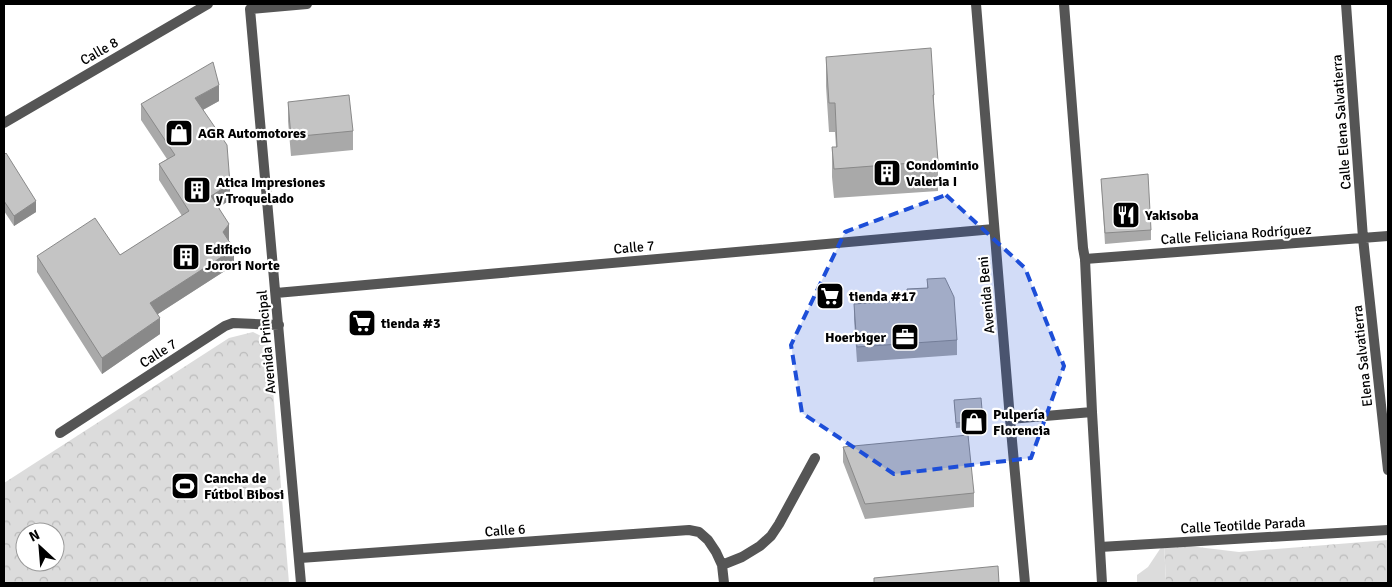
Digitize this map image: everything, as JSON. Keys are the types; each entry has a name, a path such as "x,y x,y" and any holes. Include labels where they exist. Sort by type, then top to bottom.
{"street":[{"name":"Calle 8","path":"4,123 208,4"},
{"path":"246,6 307,4"},
{"name":"Avenida Beni","path":"976,4 1025,583"},
{"path":"1064,4 1085,259 1102,583"},
{"name":"Calle Elena Salvatierra","path":"1346,4 1363,238"},
{"name":"Avenida Principal","path":"246,6 279,324 301,583"},
{"name":"Calle 7","path":"276,293 994,229"},
{"name":"Calle Feliciana Rodríguez","path":"1085,259 1388,236"},
{"name":"Elena Salvatierra","path":"1363,238 1388,470"},
{"name":"Calle 7","path":"60,433 225,326 233,323 279,324"},
{"path":"1010,420 1092,412"},
{"path":"724,583 722,565 742,557 760,546 771,536 780,524 815,458"},
{"name":"Calle 6","path":"300,558 690,530 699,532 708,540 722,565"},
{"name":"Calle Teotilde Parada","path":"1100,547 1388,530"}],"highlighted area":[{"path":"946,195 1025,268 1064,366 1031,458 894,474 802,413 791,345 845,232"}],"green space":[{"path":"253,332 267,339 270,353 289,583 4,583 4,483 229,338"},
{"path":"1388,540 1388,583 1166,583 1164,543 1239,552"},
{"path":"1164,543 1166,583 1137,583 1137,575 1148,567"}],"building":[{"path":"931,48 938,161 834,169 832,147 837,147 835,103 829,103 826,57"},
{"path":"213,62 219,85 195,98 227,145 230,184 211,196 229,224 223,232 234,249 150,303 160,318 102,358 37,256 95,218 120,255 189,211 159,164 175,155 141,104"},
{"path":"349,95 353,131 291,137 288,102"},
{"path":"6,153 36,201 14,216 4,201 4,155"},
{"name":"Yakisoba","path":"1148,174 1151,230 1105,233 1101,179"},
{"name":"Hoerbiger","path":"945,278 954,297 957,340 857,347 854,304 908,300 907,289 928,288 927,279"},
{"path":"981,398 983,421 956,423 954,400"},
{"path":"968,435 974,493 865,504 843,447"},
{"path":"998,566 999,583 874,583 874,578"}],"place":[{"name":"AGR Automotores","path":"179,133"},
{"name":"Condominio Valeria I","path":"887,173"},
{"name":"Atica Impresiones y Troquelado","path":"197,190"},
{"name":"Yakisoba","path":"1126,215"},
{"name":"Edificio Jorori Norte","path":"186,257"},
{"name":"tienda #17","path":"830,296"},
{"name":"tienda #3","path":"362,323"},
{"name":"Hoerbiger","path":"905,337"},
{"name":"Pulpería Florencia","path":"974,422"},
{"name":"Cancha de Fútbol Bibosi","path":"185,486"}]}
